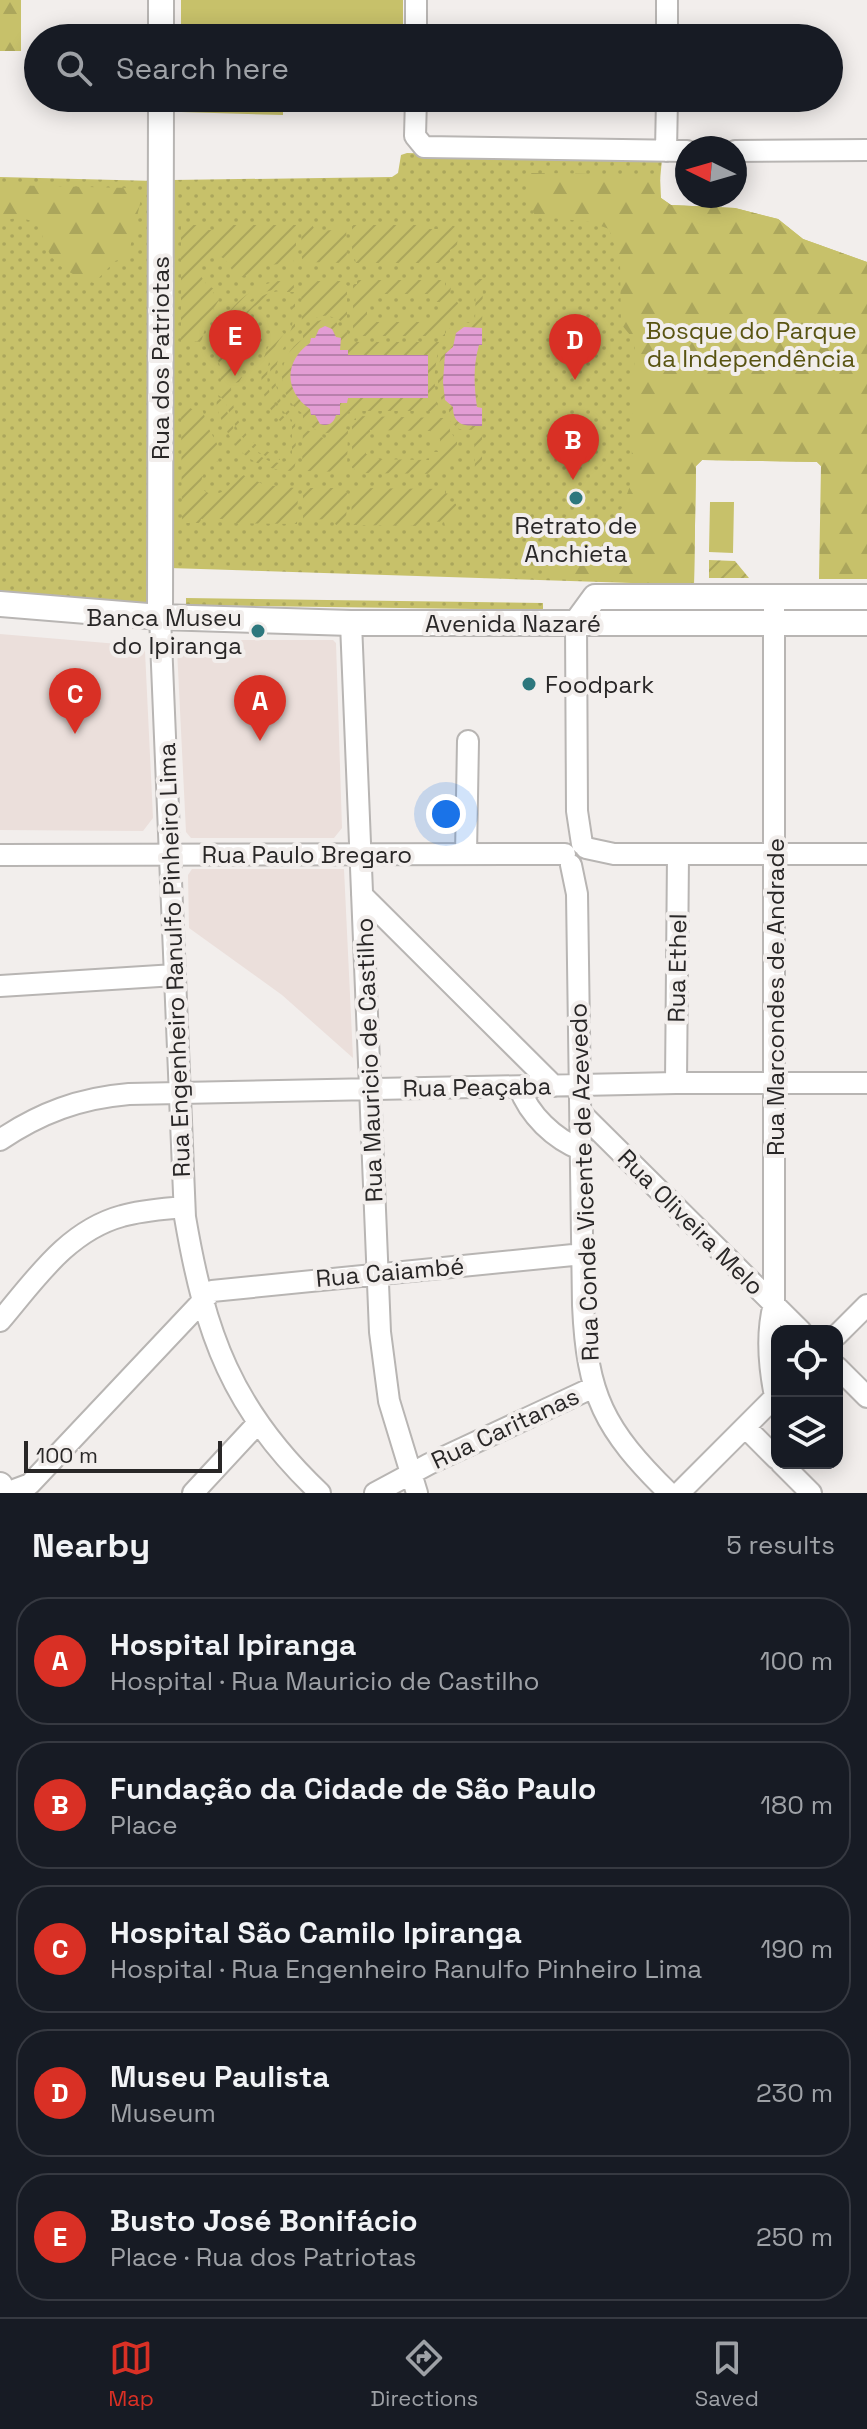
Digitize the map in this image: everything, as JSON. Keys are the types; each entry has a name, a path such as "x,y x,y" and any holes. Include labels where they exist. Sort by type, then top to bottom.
{"main road":[{"path":"161,0 161,24"},
{"name":"Rua dos Patriotas","path":"160,617 161,112"},
{"name":"Avenida Nazaré","path":"576,623 595,597 867,597"},
{"name":"Avenida Nazaré","path":"0,604 160,617 351,623 867,623"},
{"path":"0,1485 4,1493"}],"street":[{"path":"416,0 416,24"},
{"path":"667,0 667,24"},
{"path":"416,112 415,136 424,147 675,151"},
{"path":"670,112 675,140"},
{"path":"747,151 867,150"},
{"name":"Rua Marcondes de Andrade","path":"771,1377 776,1083 773,597"},
{"name":"Rua Engenheiro Ranulfo Pinheiro Lima","path":"160,617 184,1207 194,1272 208,1324 229,1374 258,1423 298,1472 320,1493"},
{"name":"Rua Mauricio de Castilho","path":"351,623 380,1332 387,1389 414,1483"},
{"name":"Rua Conde Vicente de Azevedo","path":"576,623 584,1338 594,1387 610,1425 669,1493"},
{"path":"466,854 468,741"},
{"name":"Rua Ethel","path":"676,1083 678,854"},
{"name":"Rua Paulo Bregaro","path":"0,855 867,854"},
{"path":"362,895 554,1086"},
{"path":"0,986 175,975"},
{"name":"Rua Peaçaba","path":"0,1140 49,1112 81,1101 129,1094 676,1083 867,1083"},
{"path":"519,1087 533,1114 560,1139 582,1150"},
{"name":"Rua Oliveira Melo","path":"581,1113 795,1325"},
{"path":"0,1321 57,1253 77,1238 120,1216 184,1207"},
{"name":"Rua Caiambé","path":"201,1300 222,1288 583,1254"},
{"path":"4,1493 32,1489 201,1300"},
{"path":"843,1329 867,1305"},
{"path":"843,1373 867,1397"},
{"name":"Rua Caritanas","path":"375,1493 414,1483 594,1387"},
{"path":"679,1493 775,1397"},
{"path":"193,1493 258,1423"},
{"path":"745,1427 771,1453"},
{"path":"787,1469 811,1493"}],"shaded area":[{"path":"325,326 341,338 340,350 348,350 348,355 428,355 428,398 348,398 347,403 340,403 340,415 336,415 330,424 320,424 295,394 290,376 295,358"},
{"path":"464,327 482,328 482,345 479,345 477,353 475,376 477,407 482,408 482,426 465,425 458,421 453,407 445,400 445,354 453,347 456,333"},
{"path":"0,634 142,646 145,651 153,818 143,831 0,830"},
{"path":"190,640 333,640 336,643 342,828 334,838 191,838 186,832 177,649"},
{"path":"192,869 344,869 353,1058 282,995 189,928 188,875"}],"green space":[{"path":"0,0 21,0 21,51 0,51"},
{"path":"181,0 403,0 403,24 181,24"},
{"path":"181,112 283,112 283,115"},
{"path":"401,155 662,159 659,191 661,198 675,208 735,208 778,219 803,239 867,262 821,466 817,462 702,460 696,466 694,585 169,568 172,180 392,177 398,173"},
{"name":"Bosque do Parque da Independência","path":"530,173 660,175 661,198 675,208 735,208 778,219 803,239 867,262 867,579 819,579 821,466 817,462 702,460 696,466 694,585 550,579 549,558 569,539 598,534 622,508 631,483 635,341 621,324 620,262 609,229 590,222 535,216 528,197"},
{"path":"0,177 156,181 148,604 0,598"},
{"path":"0,185 130,188 141,199 128,257 115,261 94,283 72,274 51,256 40,225 16,218 1,222 0,227"},
{"path":"181,225 198,225 199,230 220,230 220,225 296,225 296,260 293,263 268,265 242,277 221,257 212,255 204,260 200,275 207,285 216,290 213,293 219,300 209,316 201,342 193,341 187,345 181,343"},
{"path":"301,225 312,225 316,231 334,230 346,225 347,259 343,259 343,263 306,262 302,259"},
{"path":"352,225 426,225 426,229 454,226 458,230 457,246 450,250 450,258 446,258 445,263 356,263 352,259"},
{"path":"476,279 483,279 482,328 465,327 456,337 453,347 447,350 444,363 457,421 464,426 482,426 482,472 475,472 474,430 459,429 449,420 449,410 441,397 438,377 441,357 450,344 450,334 460,323 475,323"},
{"path":"357,280 445,280 445,286 451,286 450,294 458,303 458,313 450,323 450,329 445,329 445,336 357,336 353,332 353,284 357,284","holes":["371,294 431,294 431,302 441,302 441,315 431,315 430,322 371,322 367,318 367,299"]},
{"path":"278,281 293,282 295,292 287,292 286,289 265,292 248,302 234,318 223,350 217,355 220,329 234,307 254,290"},
{"path":"306,281 344,281 347,285 347,324 324,316 302,324 301,293"},
{"path":"279,291 279,296 256,305 242,322 233,343 231,367 239,370 242,377 239,382 231,384 234,407 243,429 258,446 280,455 280,460 255,450 249,444 217,394 221,376 217,358 226,349 237,320 247,306 261,296"},
{"path":"291,295 295,297 295,333 279,354 274,379 281,402 295,418 296,456 292,457 292,420 278,404 270,376 273,356 291,328"},
{"path":"325,319 336,322 342,330 347,330 348,342 439,342 434,378 438,411 348,411 348,423 342,423 330,433 317,430 308,423 303,424 303,414 287,397 283,387 283,366 287,356 303,339 303,330 308,330 314,322","holes":["325,326 332,329 340,350 347,355 428,356 428,398 347,397 331,422 320,424 315,415 311,415 301,350"]},
{"path":"280,329 284,334 272,354 267,376 272,398 285,418 281,422 266,400 261,376 266,351"},
{"path":"217,397 223,401 235,432 250,451 279,463 296,459 294,471 261,465 244,454 223,423 217,408"},
{"path":"187,406 195,411 202,409 222,453 202,477 202,488 211,494 222,492 243,475 265,485 295,488 298,492 297,524 224,523 223,519 182,523 181,411"},
{"path":"356,416 444,418 445,425 450,425 450,431 457,441 457,451 449,460 450,468 444,468 444,474 355,473 352,468 352,420 356,420","holes":["370,430 430,431 430,439 440,439 440,452 430,452 429,460 370,459 370,455 366,454 366,435 370,434"]},
{"path":"303,428 325,439 348,429 347,468 343,472 306,471 306,467 302,467"},
{"path":"306,488 344,488 347,493 346,525 336,525 333,520 315,519 311,524 303,524 303,491"},
{"path":"356,488 445,489 450,501 456,504 456,521 445,526 444,522 425,521 424,526 351,525 352,493"},
{"path":"710,502 734,502 733,553 709,552"},
{"path":"709,560 735,561 749,578 709,578"},
{"path":"186,598 543,603 543,610 186,605"}],"place":[{"name":"Busto José Bonifácio","path":"235,376"},
{"name":"Museu Paulista","path":"575,380"},
{"name":"Fundação da Cidade de São Paulo","path":"573,480"},
{"name":"Retrato de Anchieta","path":"576,498"},
{"name":"Banca Museu do Ipiranga","path":"258,631"},
{"name":"Foodpark","path":"529,684"},
{"name":"Hospital São Camilo Ipiranga","path":"75,734"},
{"name":"Hospital Ipiranga","path":"260,741"}]}
